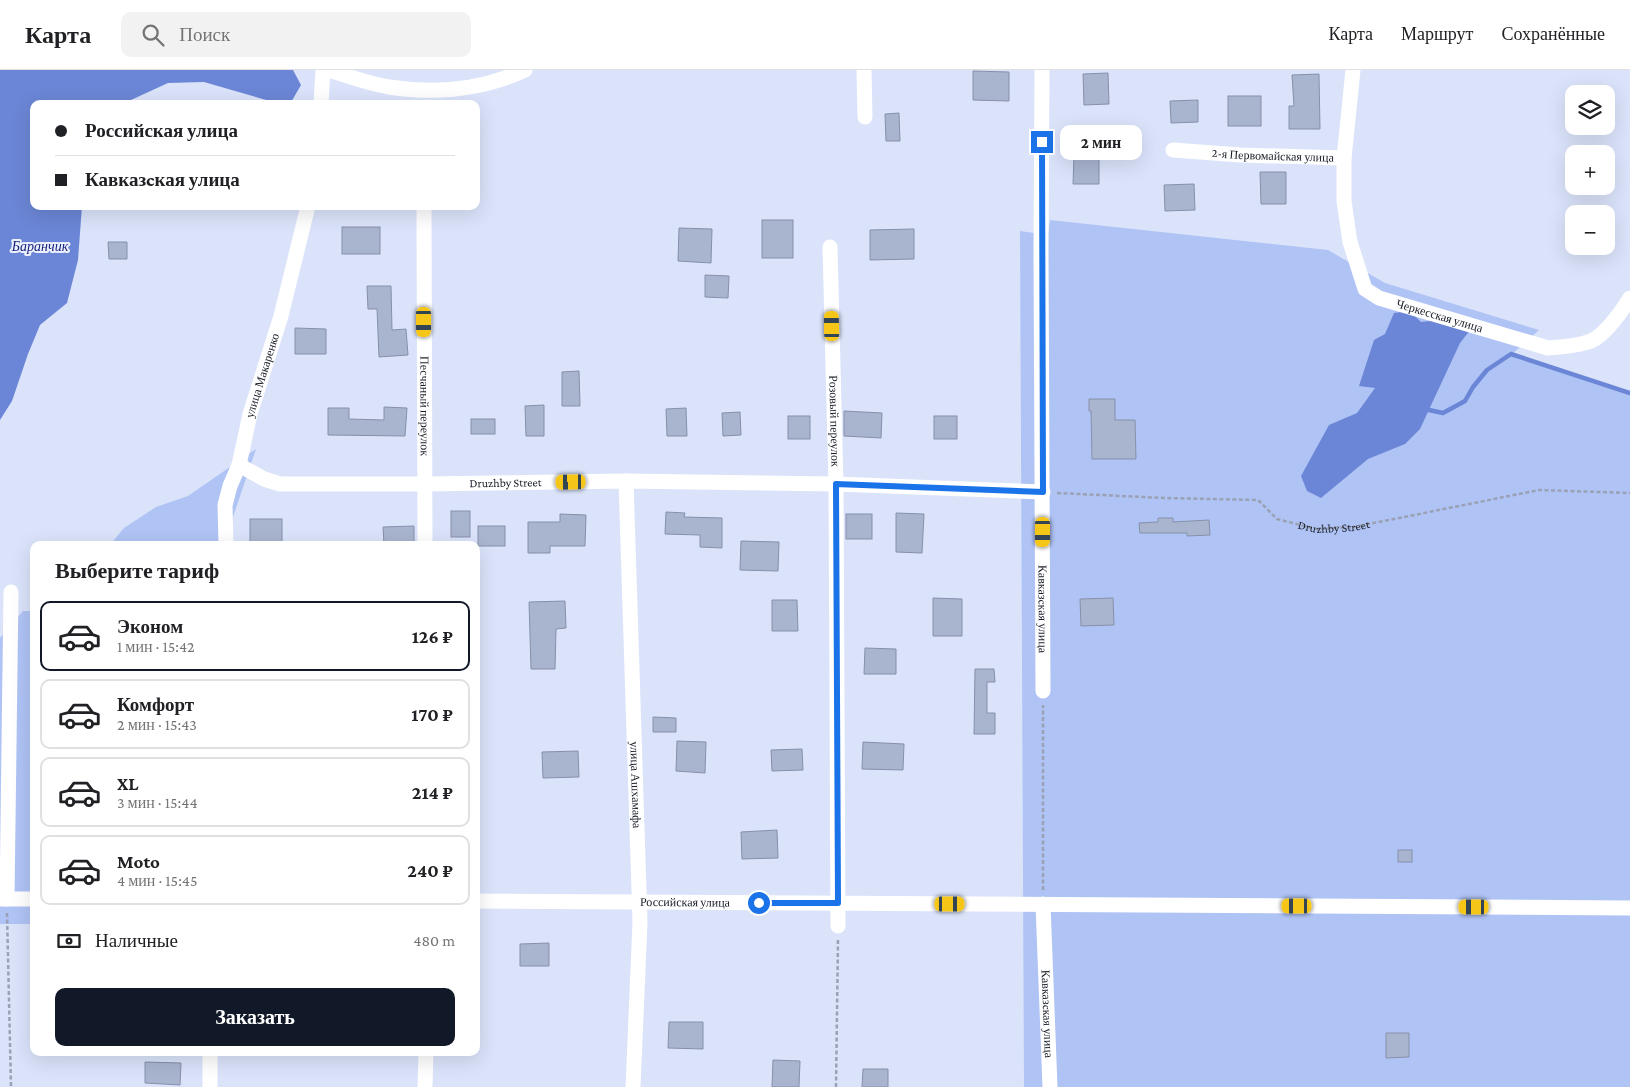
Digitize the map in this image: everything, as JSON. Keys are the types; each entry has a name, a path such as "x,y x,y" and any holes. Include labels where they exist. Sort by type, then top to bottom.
{"street":[{"path":"322,100 323,70"},
{"path":"329,70 424,97 504,79 525,70"},
{"path":"864,70 865,117"},
{"name":"Кавказcкая улица","path":"1042,70 1041,260 1044,691"},
{"name":"2-я Первомайская улица","path":"1173,150 1240,155 1344,158 1353,70"},
{"name":"Черкесская улица","path":"1344,158 1344,201 1350,242 1365,289 1379,298 1548,348 1592,341 1619,317 1630,298"},
{"name":"улица Макаренко","path":"226,541 225,505 230,486 239,465 250,414 281,316 307,210"},
{"name":"Песчаный переулок","path":"424,210 425,541"},
{"name":"Розовый переулок","path":"830,247 836,484 838,926"},
{"name":"Druzhby Street","path":"239,465 264,479 280,484 626,481 836,484 1043,492"},
{"name":"улица Ашхамафа","path":"626,481 640,902 633,1087"},
{"path":"11,592 3,898 30,899"},
{"name":"Российская улица","path":"480,901 1630,908"},
{"name":"Кавказcкая улица","path":"1043,904 1050,1087"},
{"path":"210,1056 210,1087"},
{"path":"425,1087 426,1056"}],"path":[{"name":"Druzhby Street","path":"1043,492 1258,500 1277,519 1316,529 1354,527 1539,490 1630,493"},
{"path":"1043,904 1044,691"},
{"path":"3,898 11,1087"},
{"path":"836,1087 838,926"}],"shaded area":[{"path":"1050,220 1328,250 1385,283 1539,330 1511,355 1630,393 1630,1087 1024,1087 1020,231 1048,235"},
{"path":"256,449 233,517 233,541 113,541 124,528 156,507 188,496"},
{"path":"23,611 30,611 30,924 0,924 0,638"}],"water":[{"name":"Баранчик","path":"0,70 293,70 301,85 292,100 266,100 204,82 168,83 131,100 30,100 30,210 82,210 78,260 67,303 40,325 12,401 0,420"},
{"path":"1410,311 1421,322 1440,320 1471,329 1460,343 1420,429 1405,444 1368,459 1321,498 1307,491 1301,476 1329,425 1357,413 1375,388 1359,386 1374,340 1385,334 1394,313"}],"building":[{"path":"973,71 1009,72 1009,101 973,100"},
{"path":"1108,73 1109,104 1084,105 1083,74"},
{"path":"1319,74 1320,129 1289,129 1289,106 1294,106 1292,75"},
{"path":"1228,96 1261,96 1261,126 1228,126"},
{"path":"1198,100 1198,122 1171,123 1170,101"},
{"path":"899,113 900,141 886,141 885,114"},
{"path":"1074,156 1099,156 1099,184 1073,184"},
{"path":"1260,172 1286,172 1286,204 1261,204"},
{"path":"1194,184 1195,210 1165,211 1164,185"},
{"path":"762,220 793,220 793,258 762,258"},
{"path":"342,227 380,227 380,254 342,254"},
{"path":"679,228 712,229 711,263 678,261"},
{"path":"914,229 914,259 870,260 870,230"},
{"path":"108,242 127,242 127,259 109,259"},
{"path":"705,275 729,276 728,298 705,297"},
{"path":"367,286 391,286 392,330 406,329 408,355 379,357 377,309 368,309"},
{"path":"295,328 326,329 326,354 295,354"},
{"path":"579,371 580,406 562,406 562,372"},
{"path":"1089,399 1115,399 1115,420 1135,420 1136,459 1092,459"},
{"path":"544,405 544,436 526,436 525,406"},
{"path":"384,407 407,408 405,436 328,435 328,408 349,408 349,419 384,420"},
{"path":"686,408 687,436 667,436 666,409"},
{"path":"844,411 882,413 881,438 844,436"},
{"path":"740,412 741,435 723,436 722,413"},
{"path":"788,416 810,416 810,439 788,439"},
{"path":"934,416 957,416 957,439 934,439"},
{"path":"471,419 495,419 495,434 471,434"},
{"path":"451,511 470,511 470,537 451,537"},
{"path":"666,512 685,513 684,517 722,518 722,548 700,547 700,535 665,534"},
{"path":"896,513 924,514 922,553 896,552"},
{"path":"560,514 586,515 585,546 550,546 550,553 528,553 528,522 560,522"},
{"path":"846,514 872,514 872,539 846,539"},
{"path":"1158,518 1173,518 1173,522 1209,520 1210,535 1187,536 1187,533 1140,533 1139,523 1158,522"},
{"path":"250,519 282,519 282,541 250,541"},
{"path":"414,526 414,541 384,541 383,527"},
{"path":"478,526 505,526 505,546 480,546 480,541 478,541"},
{"path":"741,541 779,542 778,571 740,570"},
{"path":"933,598 962,599 962,636 933,636"},
{"path":"1113,598 1114,625 1081,626 1080,599"},
{"path":"772,600 797,600 798,631 772,631"},
{"path":"565,601 566,628 556,629 555,669 531,669 529,602"},
{"path":"865,648 896,649 896,674 864,674"},
{"path":"975,669 994,669 995,682 987,682 987,713 995,713 995,734 974,734"},
{"path":"653,717 676,718 676,732 653,732"},
{"path":"677,741 706,742 705,773 676,771"},
{"path":"863,742 904,744 903,770 862,769"},
{"path":"802,749 803,770 772,771 771,750"},
{"path":"578,751 579,777 543,778 542,752"},
{"path":"777,830 778,858 742,859 741,832"},
{"path":"1398,850 1412,850 1412,862 1398,862"},
{"path":"549,943 549,966 520,966 520,944"},
{"path":"669,1022 703,1022 703,1049 668,1048"},
{"path":"1386,1033 1409,1033 1409,1057 1386,1058"},
{"path":"773,1060 800,1061 799,1087 772,1087"},
{"path":"145,1062 181,1063 180,1085 145,1083"},
{"path":"863,1069 888,1069 888,1087 862,1087"}],"waterway":[{"path":"1429,410 1443,413 1465,401 1473,387 1487,370 1511,354 1630,393"}],"route":[{"path":"759,903 838,903 836,484 1043,492 1042,142"}]}
